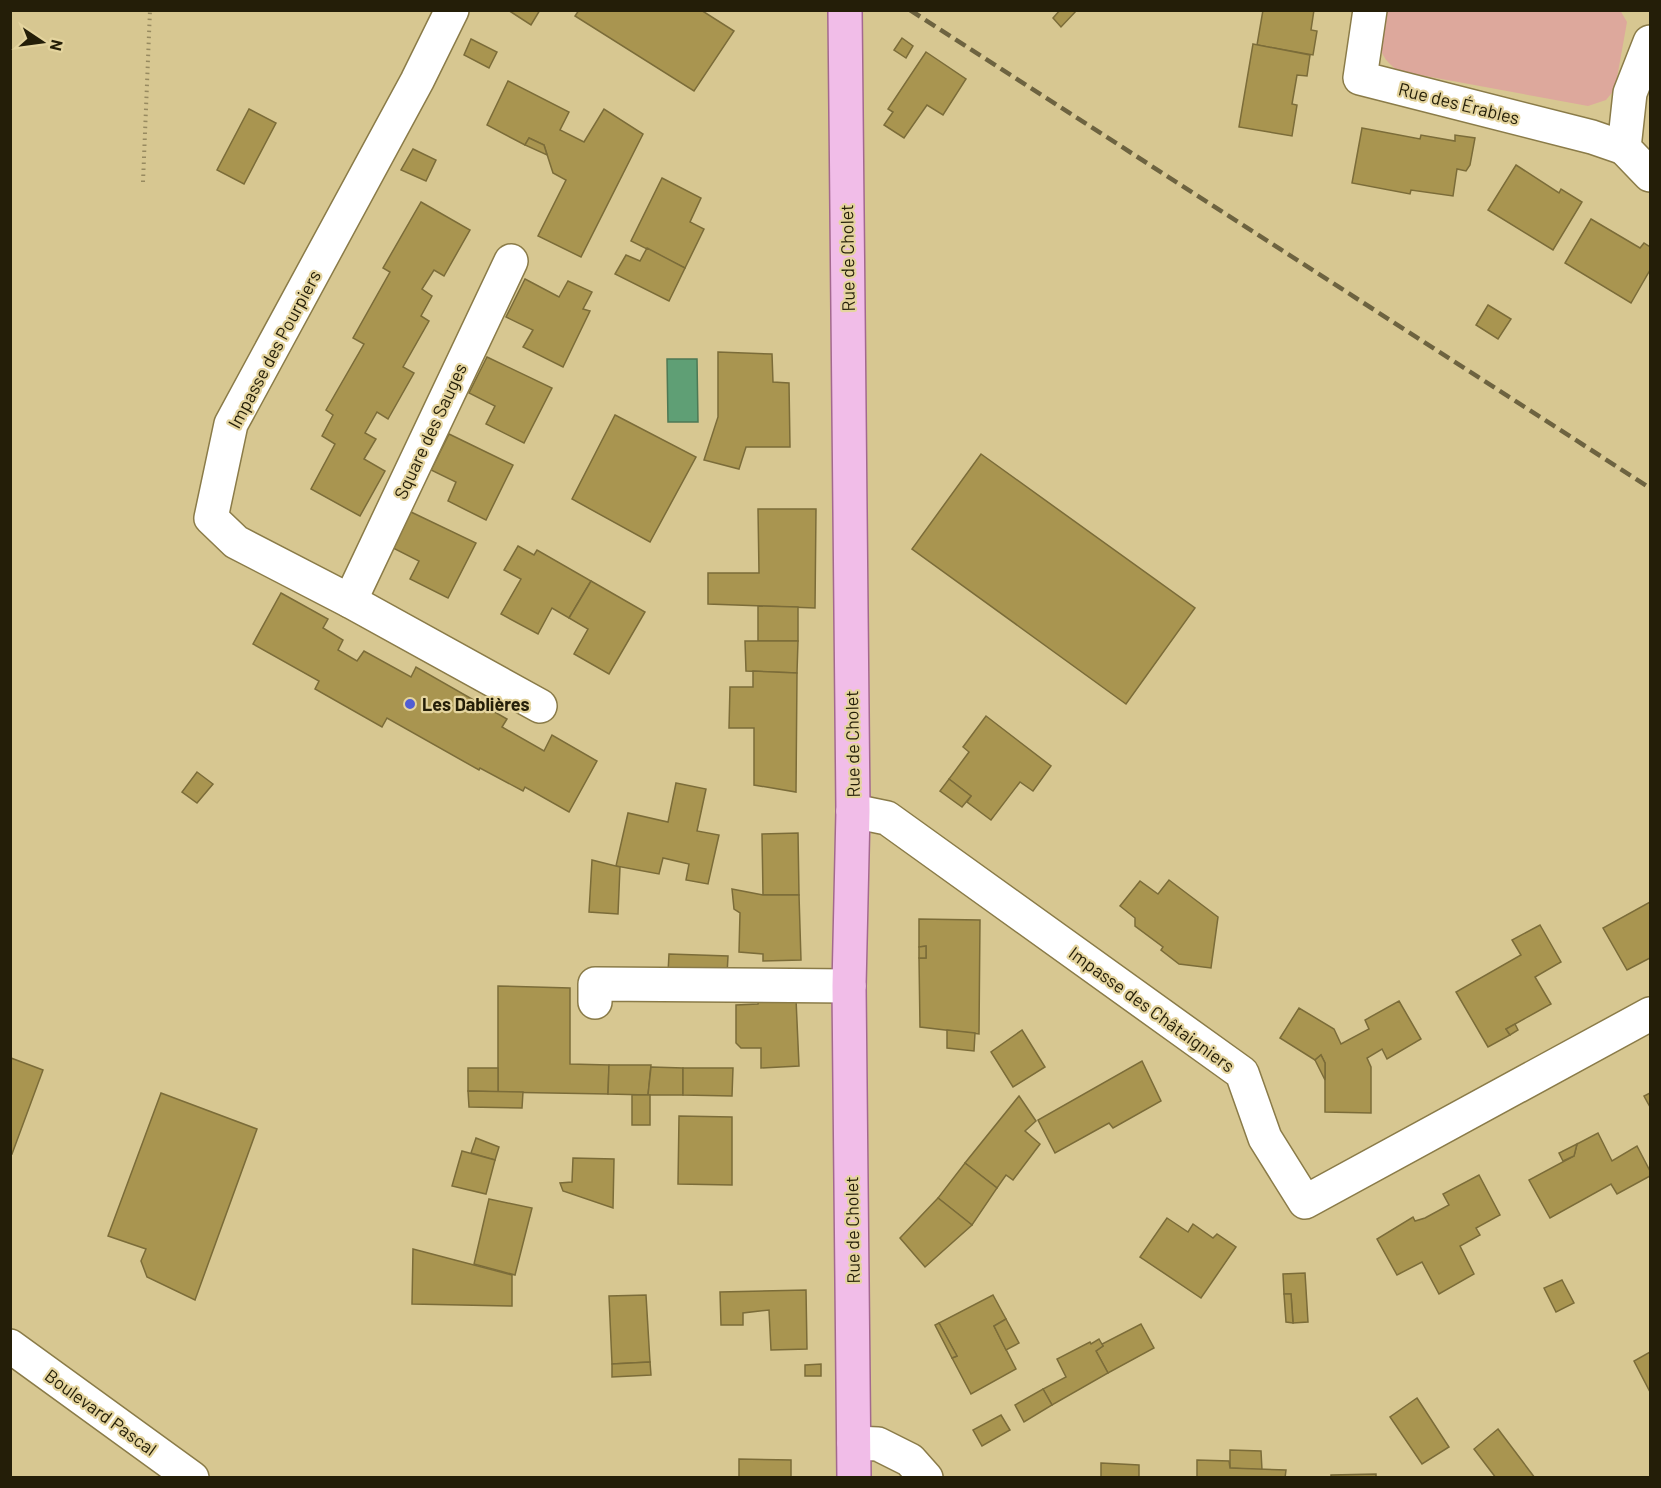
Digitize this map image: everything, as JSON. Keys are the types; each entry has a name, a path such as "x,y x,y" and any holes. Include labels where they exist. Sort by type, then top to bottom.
{"main road":[{"name":"Rue de Cholet","path":"840,13 853,812 849,986 854,1478"}],"street":[{"name":"Impasse des Pourpiers","path":"452,10 417,81 231,424 211,518 236,542 350,601 540,706"},
{"name":"Rue des Érables","path":"1370,10 1360,78 1592,137 1624,148 1650,175"},
{"path":"1624,148 1630,93 1650,42"},
{"name":"Square des Sauges","path":"350,601 511,261"},
{"name":"Impasse des Châtaigniers","path":"853,812 887,818 1242,1073 1265,1138 1305,1202 1650,1014"},
{"path":"595,1002 595,984 849,986"},
{"name":"Boulevard Pascal","path":"10,1346 192,1478"},
{"path":"854,1443 878,1444 910,1461 926,1478"}],"path":[{"path":"143,182 150,10"}],"shaded area":[{"path":"1620,10 1627,22 1615,89 1606,100 1588,106 1398,71 1381,51 1380,37 1385,11"},
{"path":"667,359 697,359 698,422 668,422"}],"building":[{"path":"508,10 540,10 531,25"},
{"path":"579,10 701,10 734,31 694,91 575,16"},
{"path":"1060,10 1077,10 1061,27 1053,18"},
{"path":"1263,10 1314,10 1311,30 1317,31 1313,55 1257,45"},
{"path":"902,38 913,46 906,58 894,50"},
{"path":"471,39 497,52 489,68 464,55"},
{"path":"1253,44 1310,55 1307,76 1297,75 1292,104 1297,105 1292,136 1239,127"},
{"path":"926,52 966,79 943,115 927,105 904,138 884,125 893,112 888,109"},
{"path":"508,81 569,112 560,130 584,142 604,109 643,134 581,257 538,236 566,180 553,173 544,145 529,138 525,145 487,125"},
{"path":"249,109 276,123 244,184 217,170"},
{"path":"1362,128 1420,139 1421,135 1455,141 1455,135 1475,138 1470,165 1466,171 1457,169 1453,196 1411,190 1410,194 1352,183"},
{"path":"529,138 544,145 547,155 525,145"},
{"path":"413,149 436,160 426,181 401,170"},
{"path":"1516,165 1559,193 1561,189 1582,202 1553,250 1488,210"},
{"path":"662,178 701,198 690,222 704,229 685,268 631,241"},
{"path":"421,202 470,230 444,276 434,270 422,289 432,296 421,316 429,321 403,367 414,373 388,419 377,412 365,433 376,439 364,459 385,471 360,516 311,489 335,444 322,436 333,415 326,410 364,344 353,338 390,272 383,268"},
{"path":"1591,219 1640,248 1644,243 1650,247 1650,270 1631,303 1565,263"},
{"path":"647,248 685,268 669,301 615,274 626,255 640,261"},
{"path":"525,279 559,297 568,281 592,292 583,309 590,311 563,367 523,347 533,330 506,317"},
{"path":"1488,305 1511,319 1498,339 1476,325"},
{"path":"718,352 772,354 773,382 789,383 790,447 746,447 739,469 704,460 718,417"},
{"path":"487,357 552,388 524,443 486,424 495,406 469,393"},
{"path":"615,415 696,457 650,542 572,499"},
{"path":"449,434 513,465 486,520 448,501 456,482 431,470"},
{"path":"981,454 1195,608 1126,704 912,549"},
{"path":"758,509 816,509 815,608 708,604 708,573 759,573"},
{"path":"411,512 476,543 448,598 410,579 419,561 393,548"},
{"path":"518,546 534,555 537,550 591,581 569,618 552,608 538,634 501,614 521,579 504,570"},
{"path":"591,581 645,612 609,674 574,654 588,629 569,618"},
{"name":"Les Dablières","path":"281,593 328,619 323,628 343,640 338,650 357,661 364,651 411,677 416,667 507,719 502,727 544,751 552,735 597,761 569,812 525,787 523,791 480,768 479,770 387,718 382,727 315,689 319,681 253,644"},
{"path":"758,606 798,607 798,641 758,641"},
{"path":"745,641 798,641 797,673 746,671"},
{"path":"753,671 797,673 796,792 754,785 754,728 729,728 730,687 753,687"},
{"path":"986,716 1051,766 1033,791 1020,782 991,820 967,802 971,796 949,779 969,752 963,747"},
{"path":"197,772 213,784 197,803 182,792"},
{"path":"949,779 971,796 962,807 940,791"},
{"path":"676,783 706,789 697,831 719,835 708,884 686,880 689,864 663,858 659,874 616,866 628,813 668,822"},
{"path":"798,833 799,895 763,895 762,834"},
{"path":"592,860 620,867 618,914 589,912"},
{"path":"1169,880 1218,917 1211,968 1179,964 1161,950 1163,947 1135,926 1135,918 1120,906 1140,881 1158,894"},
{"path":"732,889 763,895 799,895 801,960 763,961 763,954 739,952 740,913 734,909"},
{"path":"1650,902 1650,958 1627,970 1603,928"},
{"path":"919,919 980,920 979,1034 920,1027 919,958 926,958 926,946 919,947"},
{"path":"1540,925 1561,962 1535,977 1551,1004 1506,1029 1510,1035 1488,1047 1456,992 1521,955 1512,940"},
{"path":"926,946 926,958 919,958 919,947"},
{"path":"669,954 728,956 727,975 668,973"},
{"path":"498,986 570,988 570,1064 609,1065 608,1094 498,1092"},
{"path":"759,999 796,999 799,1066 761,1068 761,1048 741,1048 736,1043 736,1005 758,1004"},
{"path":"1399,1001 1421,1039 1387,1059 1382,1049 1367,1058 1371,1067 1371,1113 1325,1112 1325,1063 1321,1055 1315,1060 1280,1038 1299,1008 1334,1029 1341,1044 1369,1029 1365,1020"},
{"path":"1515,1024 1518,1030 1510,1035 1506,1029"},
{"path":"947,1030 975,1033 974,1051 947,1048"},
{"path":"1022,1030 1045,1067 1013,1087 991,1052"},
{"path":"1321,1055 1325,1063 1325,1080 1315,1060"},
{"path":"11,1058 43,1070 12,1154 10,1153"},
{"path":"1142,1061 1161,1101 1113,1128 1109,1123 1055,1153 1038,1120"},
{"path":"609,1065 651,1065 648,1095 608,1094"},
{"path":"651,1067 683,1068 683,1095 648,1095"},
{"path":"468,1068 498,1068 498,1092 468,1091"},
{"path":"683,1068 733,1068 732,1096 683,1095"},
{"path":"468,1091 523,1092 522,1108 469,1107"},
{"path":"161,1093 257,1129 195,1300 147,1277 141,1261 146,1249 108,1236"},
{"path":"1650,1093 1650,1107 1644,1096"},
{"path":"632,1095 650,1095 650,1125 632,1125"},
{"path":"1019,1096 1036,1121 1025,1131 1040,1144 1013,1180 1006,1175 997,1188 965,1163"},
{"path":"679,1116 732,1117 732,1185 678,1184"},
{"path":"1598,1133 1612,1161 1637,1146 1650,1171 1650,1176 1617,1194 1611,1184 1550,1218 1529,1180 1574,1156 1577,1144"},
{"path":"476,1138 499,1147 495,1160 471,1153"},
{"path":"1577,1144 1574,1156 1563,1161 1559,1153"},
{"path":"462,1151 495,1160 486,1194 452,1186"},
{"path":"573,1158 614,1159 613,1208 563,1191 560,1183 572,1182"},
{"path":"965,1163 997,1188 972,1225 938,1198"},
{"path":"1479,1175 1500,1215 1476,1228 1480,1235 1460,1246 1474,1274 1439,1294 1422,1262 1397,1275 1377,1239 1413,1217 1415,1221 1425,1218 1449,1205 1443,1194"},
{"path":"938,1198 972,1225 925,1267 900,1238"},
{"path":"489,1199 532,1208 515,1275 474,1264"},
{"path":"1167,1218 1188,1232 1193,1224 1213,1238 1217,1234 1236,1247 1201,1298 1140,1257"},
{"path":"413,1249 512,1275 512,1306 412,1304"},
{"path":"1305,1273 1308,1322 1293,1323 1291,1294 1284,1294 1283,1274"},
{"path":"1562,1280 1574,1303 1556,1312 1544,1288"},
{"path":"806,1290 807,1349 771,1350 769,1310 743,1313 743,1325 721,1325 720,1292"},
{"path":"1284,1294 1291,1294 1293,1323 1286,1322"},
{"path":"646,1295 650,1362 612,1364 609,1296"},
{"path":"993,1295 1006,1319 994,1326 1016,1369 971,1394 952,1358 957,1356 939,1323"},
{"path":"1006,1319 1019,1343 1006,1350 994,1326"},
{"path":"939,1323 957,1356 952,1358 935,1325"},
{"path":"1141,1324 1154,1348 1108,1373 1096,1351 1103,1346 1102,1344"},
{"path":"1099,1339 1103,1346 1096,1351 1108,1373 1052,1405 1043,1389 1066,1377 1057,1359"},
{"path":"1650,1352 1650,1392 1634,1361"},
{"path":"650,1362 651,1375 612,1377 612,1364"},
{"path":"821,1364 821,1376 805,1376 805,1365"},
{"path":"1043,1389 1052,1405 1024,1422 1015,1405"},
{"path":"1417,1398 1449,1447 1422,1464 1390,1417"},
{"path":"1001,1415 1010,1430 982,1446 973,1430"},
{"path":"1498,1429 1535,1478 1496,1478 1474,1449"},
{"path":"1230,1450 1261,1451 1262,1470 1230,1468"},
{"path":"739,1459 791,1460 791,1478 739,1478"},
{"path":"1197,1460 1229,1461 1230,1468 1286,1470 1285,1478 1197,1478"},
{"path":"1101,1463 1139,1465 1139,1478 1101,1478"},
{"path":"1376,1474 1376,1478 1331,1478 1331,1475"}],"railway":[{"path":"910,10 1650,488"}],"place":[{"name":"Les Dablières","path":"410,704"}]}
